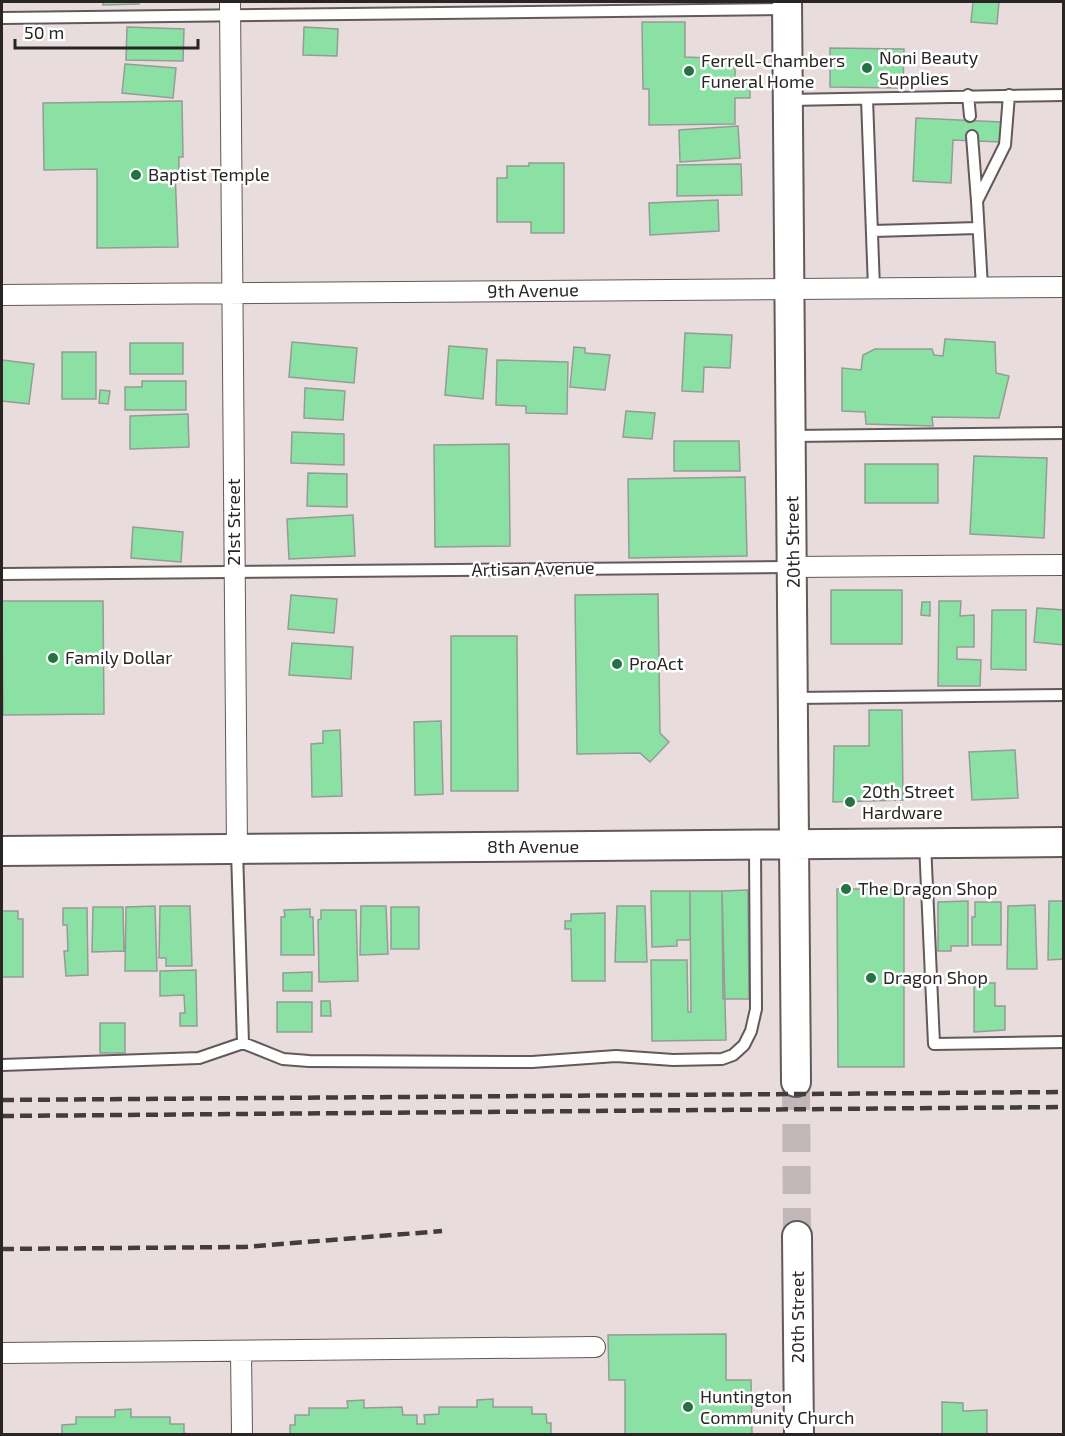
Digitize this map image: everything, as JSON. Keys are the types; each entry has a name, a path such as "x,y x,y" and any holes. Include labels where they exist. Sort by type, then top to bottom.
{"main road":[{"name":"20th Street","path":"787,5 794,567 796,1082"},
{"name":"8th Avenue","path":"2,851 1064,842"},
{"name":"20th Street","path":"798,1236 799,1434"}],"street":[{"name":"21st Street","path":"230,8 237,849"},
{"name":"9th Avenue","path":"2,295 1064,287"},
{"name":"Artisan Avenue","path":"794,567 1064,565"},
{"path":"2,1353 595,1347"},
{"path":"241,1352 242,1434"}],"lane":[{"path":"2,18 230,8 787,5"},
{"path":"968,95 970,117"},
{"path":"977,201 1005,145 1010,95"},
{"path":"788,100 1064,95"},
{"path":"867,99 874,288"},
{"path":"972,136 982,287"},
{"path":"873,231 978,228"},
{"path":"791,435 1064,433"},
{"name":"Artisan Avenue","path":"2,574 794,567"},
{"path":"793,698 1064,695"},
{"path":"925,843 934,1044 1064,1041"},
{"path":"2,1065 199,1058 243,1043 283,1059 309,1060 532,1062 616,1056 700,1061 734,1055 744,1045 751,1031 756,1009 755,845"},
{"name":"21st Street","path":"237,849 243,1043"}],"building":[{"path":"103,2 139,2 139,4 103,5"},
{"path":"973,2 999,2 997,24 971,22"},
{"name":"Ferrell-Chambers Funeral Home","path":"642,22 685,22 685,57 735,59 735,83 750,83 750,98 735,98 735,124 649,125 649,89 643,89"},
{"path":"127,27 184,29 183,61 126,60"},
{"path":"304,27 338,29 337,56 303,55"},
{"name":"Noni Beauty Supplies","path":"830,48 904,49 903,88 830,87"},
{"path":"125,64 176,68 173,98 122,93"},
{"name":"Baptist Temple","path":"182,101 183,157 179,157 179,171 175,171 178,247 97,248 97,169 44,170 43,103"},
{"path":"916,118 1001,122 1000,142 953,140 951,183 913,181"},
{"path":"738,126 740,158 680,162 679,130"},
{"path":"529,163 564,163 564,233 531,233 531,222 497,222 497,178 507,178 507,166 529,166"},
{"path":"741,164 742,195 677,196 677,165"},
{"path":"718,200 719,231 650,235 649,203"},
{"path":"685,333 732,335 730,368 704,367 703,392 682,391"},
{"path":"945,339 995,342 996,373 1009,376 999,418 932,417 933,426 866,424 865,412 842,411 842,368 861,370 863,355 875,349 932,349 934,355 943,356"},
{"path":"292,342 357,348 354,383 289,377"},
{"path":"130,343 183,343 183,374 130,374"},
{"path":"449,346 487,349 483,399 445,395"},
{"path":"574,347 585,348 585,353 610,355 605,390 570,387"},
{"path":"62,352 96,352 96,399 62,399"},
{"path":"2,360 34,364 29,404 2,401"},
{"path":"497,360 568,362 567,414 526,413 526,406 496,405"},
{"path":"142,381 186,381 186,410 125,410 125,387 142,387"},
{"path":"305,388 345,391 343,420 304,418"},
{"path":"100,390 110,391 108,404 99,403"},
{"path":"626,411 655,413 652,439 623,437"},
{"path":"188,414 189,447 130,449 130,416"},
{"path":"292,432 344,434 344,465 291,463"},
{"path":"674,441 739,441 740,471 674,471"},
{"path":"509,444 510,546 435,547 434,445"},
{"path":"974,456 1047,458 1044,538 970,534"},
{"path":"865,464 938,464 938,503 865,503"},
{"path":"308,473 347,474 347,507 307,506"},
{"path":"745,477 747,556 629,558 628,479"},
{"path":"353,515 355,556 289,559 287,519"},
{"path":"133,527 183,532 181,562 131,558"},
{"path":"831,590 902,590 902,644 831,644"},
{"name":"ProAct","path":"658,594 660,733 669,742 650,762 640,753 577,754 575,595"},
{"path":"291,595 337,599 334,633 288,629"},
{"name":"Family Dollar","path":"2,601 103,601 104,714 3,715"},
{"path":"939,601 961,601 960,616 974,615 974,647 957,647 957,659 981,660 980,686 938,686"},
{"path":"922,602 930,602 930,616 921,615"},
{"path":"1037,608 1064,610 1064,645 1034,642"},
{"path":"992,610 1026,610 1026,670 991,669"},
{"path":"451,636 517,636 518,791 451,791"},
{"path":"292,643 353,647 351,679 289,675"},
{"path":"869,710 902,710 903,800 833,802 834,746 869,746"},
{"path":"441,721 443,794 415,795 414,722"},
{"path":"340,730 342,796 312,797 311,744 323,743 323,731"},
{"path":"1015,750 1018,798 972,800 969,752"},
{"name":"Dragon Shop","path":"837,889 904,889 904,1067 838,1067"},
{"path":"748,890 749,999 723,999 722,891"},
{"path":"651,891 690,891 690,940 677,940 677,946 652,947"},
{"path":"690,891 722,891 726,1040 652,1041 651,960 687,960 688,1012 691,1012"},
{"path":"968,901 968,946 951,946 951,951 938,951 938,902"},
{"path":"1049,901 1064,901 1064,959 1048,960"},
{"path":"975,902 1001,902 1001,945 972,945 972,917 975,917"},
{"path":"1035,905 1037,969 1007,969 1008,906"},
{"path":"155,906 157,971 125,971 126,907"},
{"path":"160,906 190,906 192,966 166,966 166,958 159,958"},
{"path":"361,906 386,906 388,954 360,955"},
{"path":"617,906 645,906 647,962 615,962"},
{"path":"93,907 123,907 124,951 92,952"},
{"path":"391,907 419,907 419,949 391,949"},
{"path":"63,908 87,908 88,975 66,976 64,951 68,951 67,925 63,925"},
{"path":"310,909 310,917 313,917 314,955 281,955 281,917 285,917 284,910"},
{"path":"321,910 356,910 358,981 319,982 318,920 321,919"},
{"path":"2,911 18,911 18,919 23,919 23,977 2,977"},
{"path":"605,913 605,981 572,981 571,929 565,929 565,921 571,921 571,914"},
{"path":"196,970 197,1026 180,1026 180,1013 185,1013 184,995 160,996 160,971"},
{"path":"312,972 312,991 283,991 283,973"},
{"path":"974,983 995,983 995,1006 1005,1006 1005,1030 974,1032"},
{"path":"321,1001 330,1001 331,1016 321,1016"},
{"path":"277,1002 312,1002 312,1032 277,1032"},
{"path":"100,1023 125,1023 125,1053 100,1053"},
{"name":"Huntington Community Church","path":"726,1334 726,1380 751,1380 752,1434 625,1434 625,1380 609,1380 608,1335"},
{"path":"493,1399 493,1407 532,1407 532,1414 546,1414 547,1423 551,1423 551,1434 290,1434 290,1425 295,1425 295,1415 309,1415 309,1408 348,1408 347,1401 364,1400 364,1408 402,1407 403,1415 417,1415 417,1424 425,1424 424,1415 439,1414 439,1407 477,1407 477,1400"},
{"path":"942,1402 963,1403 963,1411 987,1410 987,1434 942,1434"},
{"path":"131,1409 131,1417 170,1417 170,1424 184,1424 184,1433 188,1434 62,1434 62,1425 76,1424 76,1417 115,1417 115,1410"}],"tunnel":[{"path":"796,1082 797,1236"}],"railway":[{"path":"2,1100 1064,1092"},
{"path":"2,1116 1064,1107"},
{"path":"2,1249 244,1247 442,1231"}],"place":[{"name":"Noni Beauty Supplies","path":"867,68"},
{"name":"Ferrell-Chambers Funeral Home","path":"689,71"},
{"name":"Baptist Temple","path":"136,175"},
{"name":"Family Dollar","path":"53,658"},
{"name":"ProAct","path":"617,664"},
{"name":"20th Street Hardware","path":"850,802"},
{"name":"The Dragon Shop","path":"846,889"},
{"name":"Dragon Shop","path":"871,978"},
{"name":"Huntington Community Church","path":"688,1407"}]}
